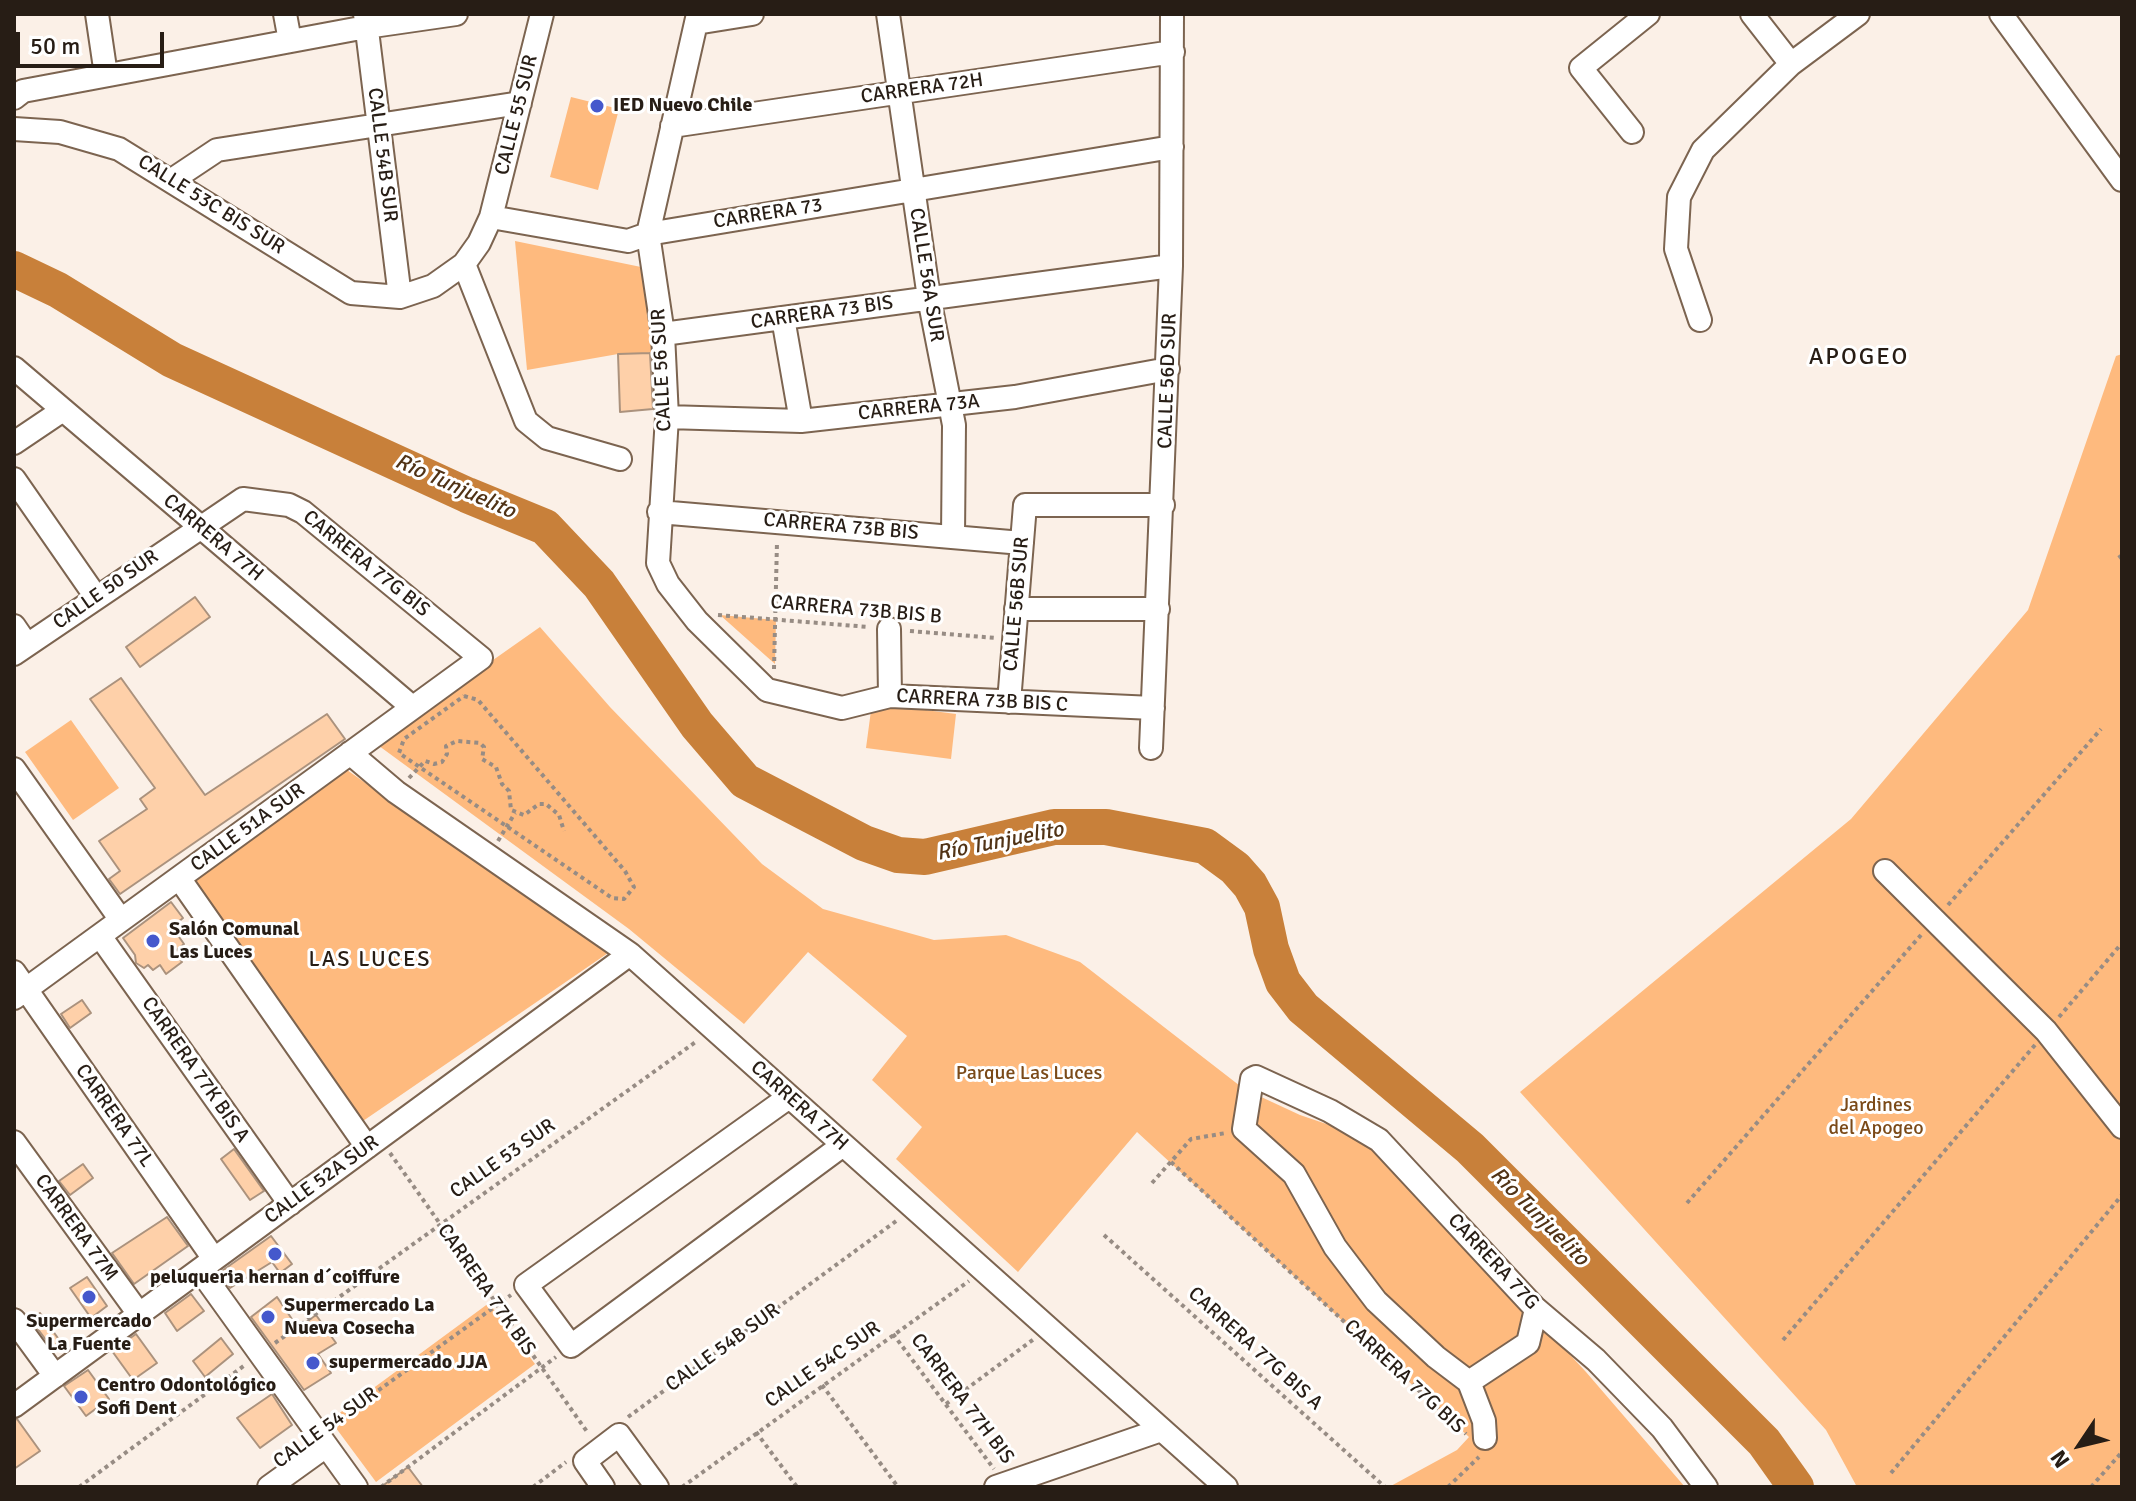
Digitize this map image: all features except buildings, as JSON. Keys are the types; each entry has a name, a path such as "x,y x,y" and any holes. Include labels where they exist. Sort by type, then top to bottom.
{"street":[{"path":"97,14 106,75"},
{"path":"285,14 290,41"},
{"path":"14,98 23,91 290,41 366,20 456,14"},
{"name":"CALLE 55 SUR","path":"491,217 542,14"},
{"path":"697,18 752,14"},
{"name":"CALLE 56A SUR","path":"888,14 929,298 947,405 954,425 953,537"},
{"name":"CALLE 56D SUR","path":"1151,748 1171,266 1172,14"},
{"path":"1632,132 1581,68 1648,14"},
{"path":"1752,14 1791,64"},
{"path":"1700,320 1676,249 1679,197 1703,150 1791,64 1858,14"},
{"path":"2001,14 2122,180"},
{"name":"CALLE 56 SUR","path":"697,18 648,234 663,334 667,417 658,563 668,584 697,621 767,690"},
{"name":"CALLE 54B SUR","path":"366,20 400,297"},
{"name":"CARRERA 72H","path":"672,126 1173,52"},
{"path":"172,180 217,150 520,103"},
{"name":"CALLE 53C BIS SUR","path":"14,129 60,132 119,149 351,293 378,298 400,297"},
{"name":"CARRERA 73","path":"491,217 628,241 648,234 1172,147"},
{"path":"400,297 433,286 464,264 491,217"},
{"path":"464,264 526,421 547,438 620,459"},
{"name":"CARRERA 73 BIS","path":"663,334 1171,266"},
{"path":"783,318 801,421"},
{"name":"CARRERA 77H","path":"14,368 412,707"},
{"name":"CARRERA 73A","path":"667,417 801,421 1015,397 1168,369"},
{"path":"14,443 63,410"},
{"path":"14,479 96,597"},
{"name":"CARRERA 77G BIS","path":"199,526 243,499 289,505 303,512 481,658"},
{"name":"CALLE 56B SUR","path":"1009,702 1025,505 1163,505"},
{"name":"CARRERA 73B BIS","path":"659,512 1022,543"},
{"name":"CALLE 50 SUR","path":"18,642 96,597 199,526"},
{"path":"1016,609 1158,609"},
{"path":"889,629 890,696"},
{"name":"CALLE 51A SUR","path":"18,986 100,936 481,658"},
{"name":"CARRERA 73B BIS C","path":"767,690 842,708 890,696 1153,708"},
{"name":"CARRERA 77H","path":"350,753 396,792 630,954 1226,1487"},
{"path":"14,769 121,920"},
{"path":"1885,871 2046,1031 2122,1127"},
{"path":"179,878 373,1143"},
{"name":"CARRERA 77K BIS A","path":"100,936 290,1204"},
{"name":"CALLE 52A SUR","path":"14,1406 630,954"},
{"name":"CARRERA 77L","path":"18,986 207,1264 260,1354 351,1485"},
{"name":"CARRERA 77G","path":"1244,1129 1252,1079 1256,1077 1330,1111 1379,1140 1536,1309 1596,1360 1662,1428 1706,1487"},
{"path":"789,1097 526,1285 571,1346 843,1145"},
{"name":"CARRERA 77G BIS","path":"1244,1129 1294,1174 1335,1247 1376,1301 1436,1357 1469,1382 1484,1421 1485,1438"},
{"name":"CARRERA 77M","path":"14,1142 139,1314"},
{"path":"1469,1382 1528,1343 1536,1309"},
{"path":"14,1320 55,1376"},
{"path":"1000,1485 1161,1430"},
{"path":"603,1487 585,1461 597,1446 619,1435 657,1487"},
{"path":"269,1487 322,1440"}],"path":[{"path":"767,690 775,664 777,522"},
{"name":"CARRERA 73B BIS B","path":"697,621 720,615 1014,640"},
{"path":"464,696 478,700 625,871 634,887 631,893 620,901 612,898 506,826 398,750 404,739 464,696"},
{"path":"1687,1203 2101,729"},
{"path":"425,761 434,764 442,762 446,746 457,741 480,743 484,747 482,759 496,767 502,784 509,791 507,801 515,813"},
{"path":"515,813 529,814 539,804 546,804 559,815 564,831"},
{"path":"489,857 515,813"},
{"path":"1783,1340 2122,943"},
{"name":"CALLE 53 SUR","path":"79,1487 439,1223 714,1029"},
{"path":"1152,1183 1191,1139 1244,1129"},
{"name":"CARRERA 77K BIS","path":"373,1143 439,1223 597,1446"},
{"name":"CARRERA 77G BIS","path":"1171,1162 1469,1437 1485,1438"},
{"path":"1891,1473 2122,1195"},
{"name":"CALLE 54B SUR","path":"620,1423 914,1209"},
{"name":"CARRERA 77G BIS A","path":"1104,1235 1385,1487"},
{"name":"CALLE 54C SUR","path":"682,1487 983,1271"},
{"name":"CALLE 54 SUR","path":"322,1440 526,1285"},
{"path":"946,1404 1048,1329"},
{"name":"CARRERA 77H BIS","path":"893,1334 946,1404 1000,1485"},
{"path":"381,1487 571,1346"},
{"path":"822,1385 898,1487"},
{"path":"756,1432 797,1487"},
{"path":"1448,1487 1479,1457 1485,1438"},
{"path":"2091,1487 2122,1452"},
{"path":"533,1487 570,1460"}],"green space":[{"path":"571,97 619,109 598,190 550,177"},
{"path":"515,241 641,267 653,353 618,354 527,370"},
{"name":"Jardines del Apogeo","path":"2122,354 2122,1487 1857,1487 1826,1430 1520,1092 1851,819 2028,610 2116,356"},
{"path":"720,615 776,620 775,664"},
{"name":"Parque Las Luces","path":"540,627 610,707 762,864 823,909 934,940 1006,935 1080,962 1244,1089 1300,1115 1350,1132 1395,1166 1586,1372 1685,1487 1389,1487 1457,1450 1469,1437 1137,1132 1018,1272 896,1159 922,1127 872,1080 907,1036 808,952 744,1024 629,929 375,743"},
{"path":"872,703 956,714 951,759 866,748"},
{"path":"71,720 119,788 73,820 25,752"},
{"path":"347,770 608,953 363,1121 192,875"},
{"path":"489,1303 535,1364 376,1482 330,1420"}],"waterway":[{"name":"Río Tunjuelito","path":"14,269 58,290 172,360 467,495 545,527 599,584 697,725 745,781 864,843 898,855 925,857 1054,827 1106,827 1205,846 1235,868 1250,885 1262,907 1271,949 1283,982 1303,1008 1470,1148 1764,1442 1796,1487"}],"place":[{"name":"IED Nuevo Chile","path":"597,106"},
{"name":"Salón Comunal Las Luces","path":"153,941"},
{"name":"peluqueria hernan d´coiffure","path":"275,1254"},
{"name":"Supermercado La Fuente","path":"89,1297"},
{"name":"Supermercado La Nueva Cosecha","path":"268,1317"},
{"name":"supermercado JJA","path":"313,1363"},
{"name":"Centro Odontológico Sofi Dent","path":"81,1397"}],"district":[{"name":"APOGEO","path":"1859,358"},
{"name":"LAS LUCES","path":"370,960"}]}
